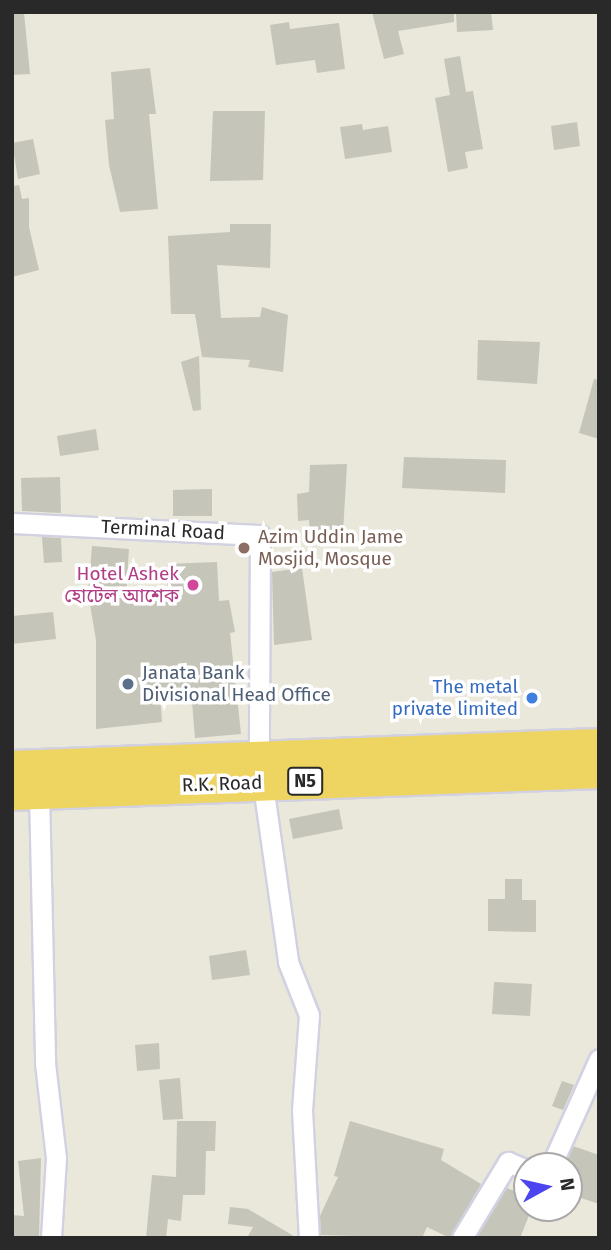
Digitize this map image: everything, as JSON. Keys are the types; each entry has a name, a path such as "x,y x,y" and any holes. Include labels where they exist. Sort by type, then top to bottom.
{"highway":[{"name":"R.K. Road","path":"26,793 262,769 599,745"},
{"name":"R.K. Road","path":"12,767 599,771"}],"street":[{"name":"Terminal Road","path":"12,523 260,535 262,769"},
{"path":"262,769 288,962 309,1015 302,1110 309,1238"},
{"path":"26,793 45,1063 56,1158 51,1238"},
{"path":"557,1152 599,1059"},
{"path":"462,1238 508,1162 513,1164"}],"building":[{"path":"372,12 454,12 454,22 398,31 404,54 384,59"},
{"path":"456,12 491,12 493,30 457,32"},
{"path":"24,13 30,74 12,75 12,14"},
{"path":"289,22 290,29 339,23 345,69 317,73 315,60 276,65 270,25"},
{"path":"460,56 466,92 473,91 483,149 465,152 468,168 448,172 435,98 450,95 444,59"},
{"path":"150,68 156,114 149,114 158,209 120,212 109,165 105,120 114,119 111,72"},
{"path":"213,111 265,111 263,180 210,181"},
{"path":"577,122 580,146 554,150 551,126"},
{"path":"362,124 363,130 388,126 392,152 345,159 340,127"},
{"path":"33,139 40,174 18,179 12,143"},
{"path":"19,185 22,199 29,198 29,227 39,270 12,277 12,186"},
{"path":"230,224 271,224 270,268 217,265 221,318 260,317 262,307 288,315 283,372 248,367 250,360 202,357 195,314 171,314 168,236 230,232"},
{"path":"478,340 540,342 537,384 477,380"},
{"path":"199,356 201,410 193,411 181,362"},
{"path":"594,379 599,380 599,439 579,433"},
{"path":"96,429 99,450 60,456 57,436"},
{"path":"404,457 506,460 505,493 402,488"},
{"path":"347,464 343,533 310,532 309,520 298,521 297,494 309,492 310,465"},
{"path":"60,477 61,513 22,511 21,478"},
{"path":"212,489 212,516 173,516 173,490"},
{"path":"42,537 61,538 62,562 44,563"},
{"path":"92,546 129,549 126,597 168,600 167,564 217,562 219,601 229,600 235,632 230,633 241,734 195,738 191,690 160,693 162,722 96,729 96,640 88,593"},
{"path":"302,568 312,640 274,645 272,572"},
{"path":"53,612 56,639 12,644 12,616"},
{"path":"339,809 343,829 293,839 289,819"},
{"path":"505,879 522,879 522,900 536,900 536,932 488,931 488,899 505,899"},
{"path":"246,950 250,975 212,980 209,956"},
{"path":"494,982 532,984 530,1016 492,1014"},
{"path":"159,1043 160,1069 137,1071 135,1045"},
{"path":"180,1078 183,1119 163,1120 159,1080"},
{"path":"562,1081 574,1085 563,1110 552,1106"},
{"path":"177,1121 216,1121 215,1151 206,1151 205,1195 183,1195 181,1221 168,1219 166,1238 146,1238 152,1175 176,1177"},
{"path":"350,1121 444,1149 441,1160 481,1184 450,1238 427,1227 422,1238 321,1235 320,1216 338,1177 334,1176"},
{"path":"573,1146 599,1155 599,1204 583,1199 583,1152 570,1152"},
{"path":"41,1158 39,1238 12,1238 12,1215 24,1216 18,1161"},
{"path":"507,1188 513,1190 513,1222 526,1222 520,1238 476,1238"},
{"path":"230,1207 248,1209 297,1238 247,1238 253,1227 228,1224"}],"place":[{"name":"Azim Uddin Jame Mosjid, Mosque","path":"244,548"},
{"name":"Hotel Ashek হোটেল আশেক","path":"193,585"},
{"name":"Janata Bank Divisional Head Office","path":"128,684"},
{"name":"The metal private limited","path":"532,698"}]}
